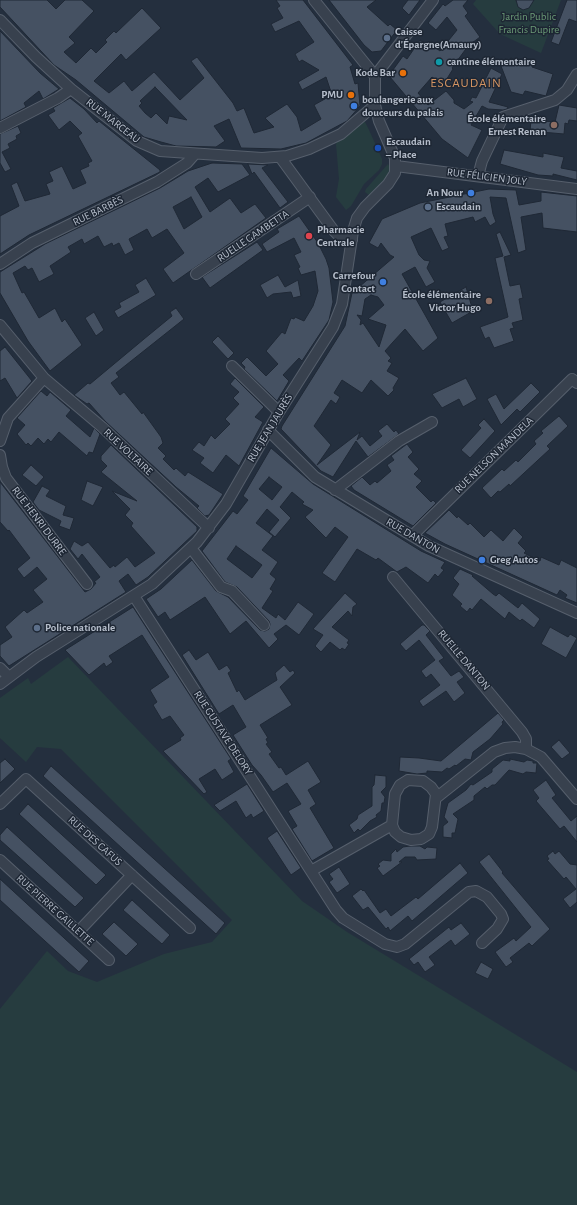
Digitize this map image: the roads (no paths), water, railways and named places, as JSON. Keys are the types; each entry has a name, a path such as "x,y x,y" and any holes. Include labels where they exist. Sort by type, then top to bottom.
{"street":[{"path":"314,0 375,76"},
{"path":"396,166 394,154 379,121 375,105 375,76 433,0"},
{"name":"RUE MARCEAU","path":"0,20 36,57 71,89 145,146 165,152 280,157 309,149 341,134 375,105"},
{"path":"478,176 482,161 503,117 555,100 567,90 577,74"},
{"path":"0,128 58,98 71,89"},
{"name":"RUE BARBÈS","path":"0,264 32,243 156,182 187,163 194,154"},
{"path":"280,157 337,234 352,240"},
{"name":"RUE FÉLICIEN JOLY","path":"396,166 577,189"},
{"name":"RUE JEAN JAURÈS","path":"0,684 8,676 134,596 157,579 191,548 209,528 226,504 268,430 333,328 342,304 354,227 359,214 391,181 396,166"},
{"name":"RUELLE GAMBETTA","path":"196,274 310,197"},
{"name":"RUE VOLTAIRE","path":"0,325 44,378 102,428 209,528"},
{"path":"232,366 279,412"},
{"path":"0,441 8,418 44,378"},
{"name":"RUE NELSON MANDELA","path":"412,536 572,379 577,383"},
{"path":"335,490 399,441 432,422"},
{"name":"RUE DANTON","path":"268,430 310,473 335,490 412,536 447,556 577,613"},
{"name":"RUE HENRI DURRE","path":"0,455 6,478 86,584"},
{"path":"191,548 221,587 232,591 264,625"},
{"name":"RUELLE DANTON","path":"393,577 522,732 526,739 526,749"},
{"name":"RUE GUSTAVE DELORY","path":"134,596 311,871 343,918 385,944 393,947 405,944 469,892 479,891 487,897 501,914 503,919 500,926 482,943"},
{"path":"0,668 8,676"},
{"path":"436,798 494,752 509,747 526,749 541,757 577,798"},
{"name":"RUE DES CAFUS","path":"0,804 26,779 190,928"},
{"path":"311,871 387,828 395,794 404,782 412,780 423,781 434,790 436,798 432,826 429,834 425,838 416,840 406,839 387,828"},
{"name":"RUE PIERRE GAILLETTE","path":"0,860 109,960"},
{"path":"78,932 132,875"}],"place":[{"name":"Caisse d'Épargne(Amaury)","path":"387,38"},
{"name":"cantine élémentaire","path":"439,62"},
{"name":"Kode Bar","path":"403,73"},
{"name":"PMU","path":"351,95"},
{"name":"boulangerie aux douceurs du palais","path":"354,106"},
{"name":"École élémentaire Ernest Renan","path":"554,125"},
{"name":"Escaudain – Place","path":"378,148"},
{"name":"An Nour","path":"471,193"},
{"name":"Escaudain","path":"428,207"},
{"name":"Pharmacie Centrale","path":"309,236"},
{"name":"Carrefour Contact","path":"383,282"},
{"name":"École élémentaire Victor Hugo","path":"489,301"},
{"name":"Greg Autos","path":"482,560"},
{"name":"Police nationale","path":"37,628"}],"district":[{"name":"ESCAUDAIN","path":"466,83"}],"park label":[{"name":"Jardin Public Francis Dupire","path":"529,23"}]}
